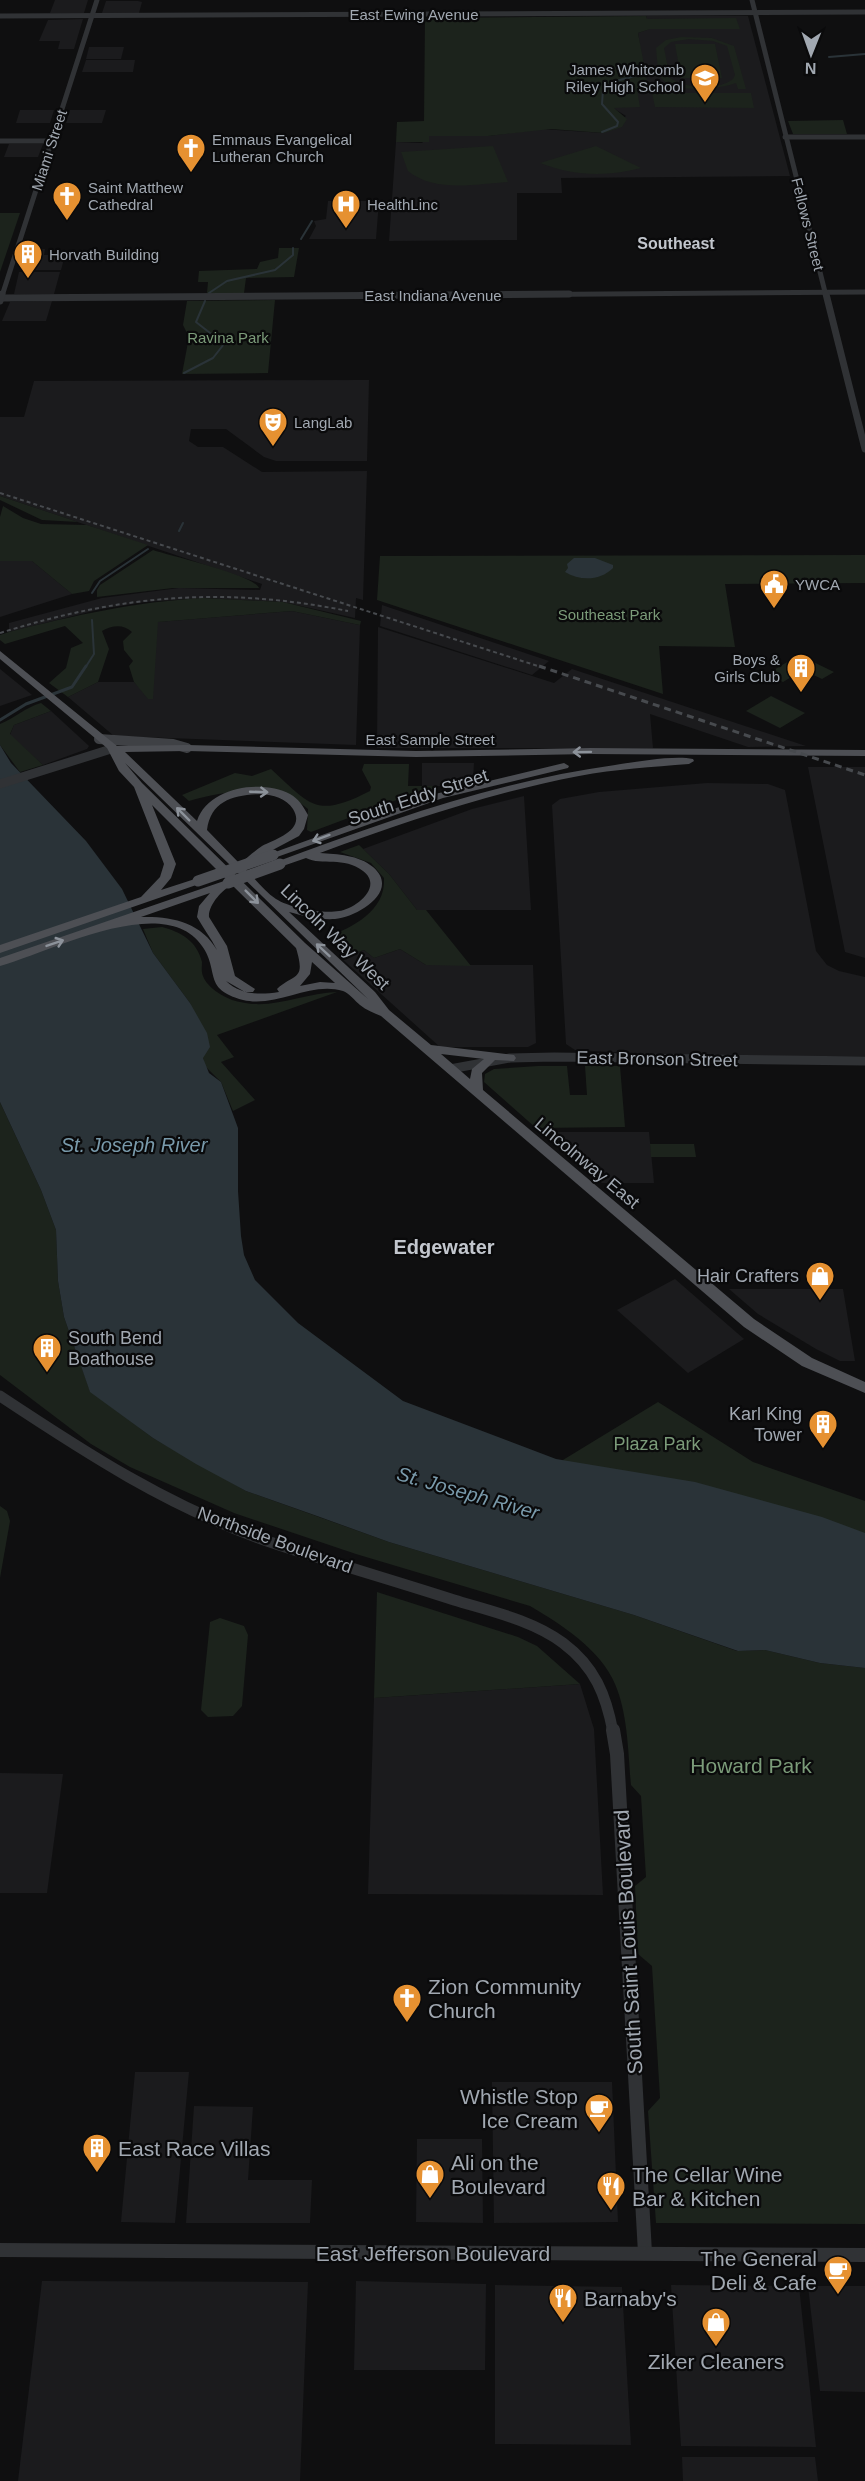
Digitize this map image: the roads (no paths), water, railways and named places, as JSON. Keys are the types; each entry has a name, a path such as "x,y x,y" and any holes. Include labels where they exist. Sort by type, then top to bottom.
{"main road":[{"name":"Lincoln Way West","path":"0,654 111,749 135,766 271,901 371,994 385,1013"},
{"path":"99,739 173,744 187,748"},
{"name":"East Sample Street","path":"111,749 187,748 376,754 865,753"},
{"name":"Lincoln Way West","path":"111,749 123,769 138,785 301,946 366,1004 385,1013"},
{"name":"South Eddy Street","path":"0,949 164,894 206,889 228,883 277,857 439,796 530,772 603,760 704,753"},
{"name":"South Eddy Street","path":"206,889 243,866 447,804 574,773 691,760 865,759"},
{"path":"138,785 144,806 170,864 164,894"},
{"path":"201,831 206,812 222,798 249,791 276,793 298,806 302,819 295,834 277,857"},
{"path":"271,901 312,915 341,914 362,906 376,887 373,875 349,859 319,856 277,857"},
{"path":"206,889 202,909 205,925 220,944 230,978 242,987 262,992 275,991 296,984 308,969 301,946"},
{"name":"South Eddy Street","path":"0,962 110,924 164,894"},
{"path":"110,924 137,919 157,920 190,930 205,940 210,948 218,979 236,993 265,998 321,986 348,988"},
{"name":"Lincolnway East","path":"385,1013 699,1282 768,1338 807,1362 865,1388"},
{"path":"426,1048 510,1058"},
{"path":"477,1093 476,1072 489,1061"}],"street":[{"name":"Miami Street","path":"0,299 97,0"},
{"name":"Fellows Street","path":"752,0 865,449"},
{"name":"East Ewing Avenue","path":"0,16 865,12"},
{"path":"785,137 865,137"},
{"path":"0,141 51,141"},
{"name":"East Indiana Avenue","path":"0,299 865,292"},
{"name":"East Sample Street","path":"0,784 111,749"},
{"name":"East Bronson Street","path":"450,1069 510,1058 865,1061"},
{"name":"Northside Boulevard","path":"0,1396 100,1463 172,1502 265,1540 518,1620 567,1646"},
{"name":"South Saint Louis Boulevard","path":"567,1646 600,1683 612,1715 628,1920 645,2253"},
{"name":"East Jefferson Boulevard","path":"0,2250 865,2255"}],"water":[{"path":"574,558 595,558 613,565 613,568 596,577 577,577 565,572 568,568 567,564"},
{"name":"St. Joseph River","path":"0,745 11,763 86,841 122,889 153,953 190,1003 207,1033 210,1047 203,1058 209,1073 221,1082 238,1128 241,1236 244,1255 255,1280 298,1323 403,1401 556,1459 695,1482 822,1517 865,1533 865,1668 820,1663 765,1650 738,1651 634,1615 389,1542 246,1491 153,1438 90,1392 64,1317 58,1281 56,1230 41,1190 0,1102"}],"waterway":[{"path":"829,57 865,54"},
{"path":"602,132 617,126 618,122 602,104 603,90 612,82 639,75"},
{"path":"301,239 312,221"},
{"path":"209,293 227,281 275,270 293,255 293,248"},
{"path":"184,373 213,358 224,344 196,322 205,301"},
{"path":"179,531 183,523"},
{"path":"92,593 100,581 148,549"},
{"path":"85,668 94,654 92,620"},
{"path":"0,720 26,704 72,687 86,666"}],"railway":[{"path":"0,493 544,668"},
{"path":"0,633 88,610 172,598 258,599 302,603 348,611"},
{"path":"539,666 865,775"}],"place":[{"name":"James Whitcomb Riley High School","path":"705,104"},
{"name":"Emmaus Evangelical Lutheran Church","path":"191,174"},
{"name":"Saint Matthew Cathedral","path":"67,222"},
{"name":"HealthLinc","path":"346,230"},
{"name":"Horvath Building","path":"28,280"},
{"name":"LangLab","path":"273,448"},
{"name":"YWCA","path":"774,610"},
{"name":"Boys & Girls Club","path":"801,694"},
{"name":"Hair Crafters","path":"820,1302"},
{"name":"South Bend Boathouse","path":"47,1374"},
{"name":"Karl King Tower","path":"823,1450"},
{"name":"Zion Community Church","path":"407,2024"},
{"name":"Whistle Stop Ice Cream","path":"599,2134"},
{"name":"East Race Villas","path":"97,2174"},
{"name":"Ali on the Boulevard","path":"430,2200"},
{"name":"The Cellar Wine Bar & Kitchen","path":"611,2212"},
{"name":"The General Deli & Cafe","path":"838,2296"},
{"name":"Barnaby's","path":"563,2324"},
{"name":"Ziker Cleaners","path":"716,2348"}],"district":[{"name":"Southeast","path":"676,243"},
{"name":"Edgewater","path":"444,1247"}],"park label":[{"name":"Ravina Park","path":"228,337"},
{"name":"Southeast Park","path":"609,614"},
{"name":"Plaza Park","path":"657,1444"},
{"name":"Howard Park","path":"751,1765"}]}
